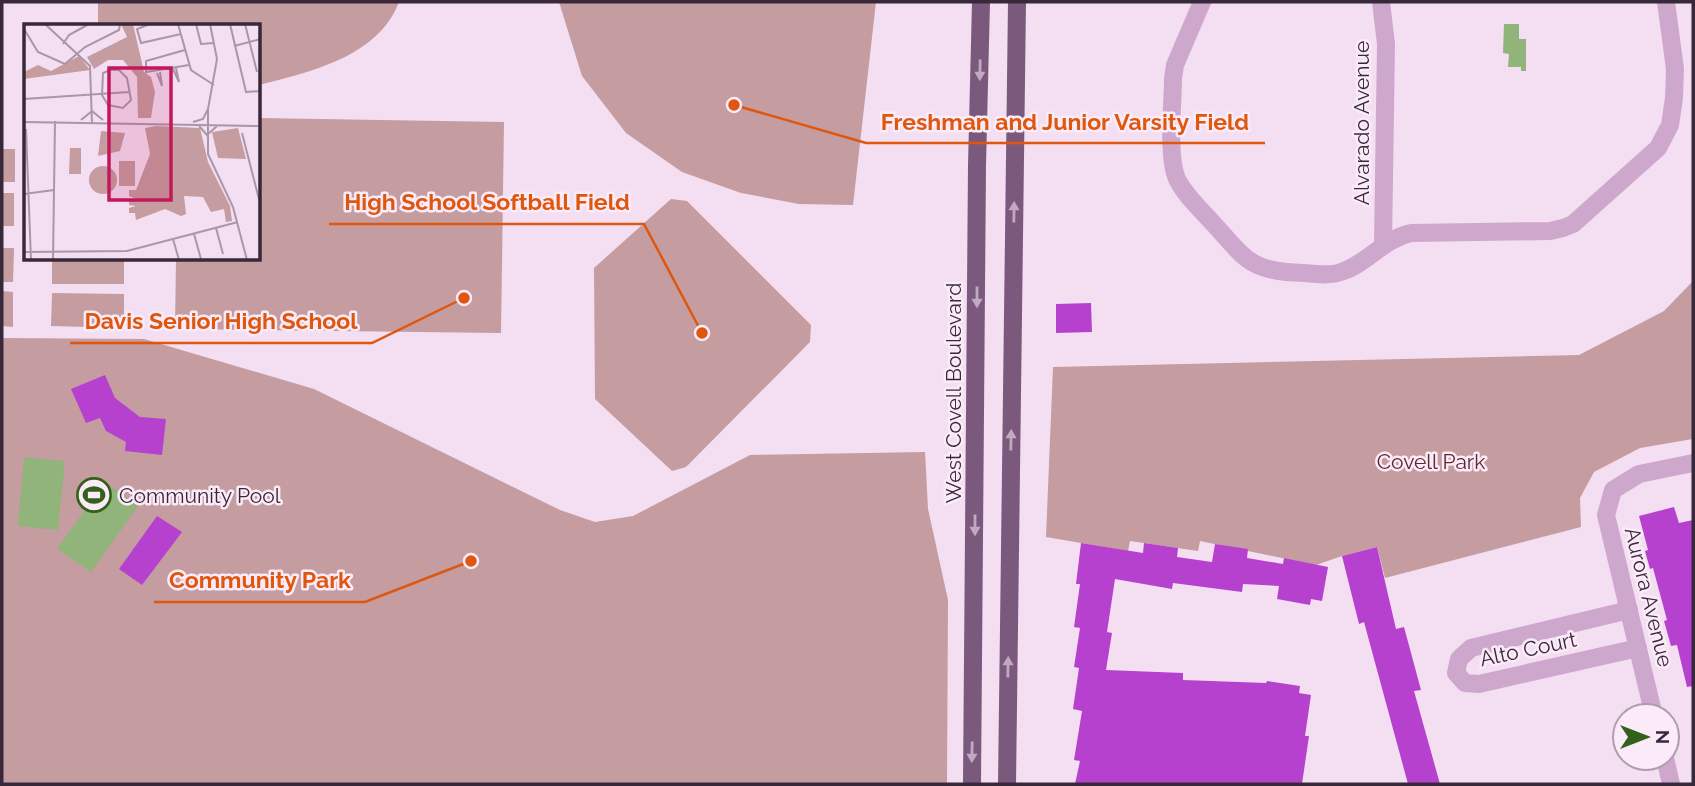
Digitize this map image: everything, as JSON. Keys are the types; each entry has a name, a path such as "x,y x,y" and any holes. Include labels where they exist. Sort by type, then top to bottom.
{"main road":[{"name":"West Covell Boulevard","path":"972,784 981,2"},
{"path":"1007,784 1017,2"}],"street":[{"path":"1202,2 1175,65 1172,162 1177,179 1188,195 1246,259 1276,273 1340,273 1383,245 1401,235 1411,233 1550,231 1573,224 1658,148 1670,125 1675,69 1666,2"},
{"name":"Alvarado Avenue","path":"1381,2 1386,44 1383,245"},
{"name":"Aurora Avenue","path":"1651,702 1606,515 1613,490 1639,474 1693,463"},
{"name":"Alto Court","path":"1629,610 1471,648 1459,659 1456,673 1465,683 1479,684 1638,648"}],"green space":[{"path":"98,2 399,2 389,21 359,49 320,68 261,84 261,24 98,24"},
{"path":"559,2 876,2 853,205 799,204 741,193 682,172 626,133 582,76"},
{"path":"261,118 504,122 501,333 175,329 176,261 261,261"},
{"path":"2,149 15,149 15,182 2,182"},
{"path":"2,193 14,193 14,226 2,226"},
{"path":"671,199 687,201 811,325 810,342 686,467 672,471 595,399 594,268"},
{"path":"2,248 14,248 13,282 2,282"},
{"path":"52,261 124,261 124,284 52,284"},
{"name":"Covell Park","path":"1693,281 1693,439 1640,448 1594,472 1580,498 1581,527 1385,578 1377,547 1316,565 1200,541 1198,551 1130,541 1128,551 1046,537 1053,367 1579,355 1664,311"},
{"path":"2,291 13,292 13,327 2,326"},
{"path":"52,293 124,294 124,328 51,326"},
{"path":"2,338 144,339 314,389 560,510 595,522 633,516 750,455 925,452 928,509 948,600 947,784 2,784"}],"shaded area":[{"path":"1504,24 1519,24 1519,39 1526,39 1526,71 1521,71 1521,67 1508,67 1509,54 1503,53"},
{"path":"24,457 65,461 58,530 18,526"},
{"path":"105,482 138,506 91,572 57,549"}],"building":[{"path":"1091,303 1092,332 1056,333 1056,304"},
{"path":"105,375 115,398 140,417 166,419 162,455 125,451 126,442 106,431 100,418 86,423 71,389"},
{"path":"1674,507 1679,523 1693,520 1693,686 1687,687 1677,645 1671,646 1653,568 1650,569 1645,551 1648,550 1639,516"},
{"path":"157,516 182,532 142,585 119,569"},
{"path":"1081,543 1143,553 1144,543 1178,548 1177,557 1212,562 1215,544 1248,549 1247,558 1283,564 1284,558 1328,567 1322,601 1311,599 1310,605 1277,599 1279,586 1243,584 1242,592 1173,583 1172,589 1115,579 1107,632 1112,633 1106,670 1183,673 1183,680 1267,681 1300,686 1299,693 1311,695 1305,736 1309,736 1302,784 1075,784 1080,761 1074,760 1082,711 1073,709 1079,668 1074,667 1080,628 1074,627 1080,584 1076,584"},
{"path":"1377,547 1396,629 1404,627 1421,690 1414,691 1440,784 1408,784 1364,622 1359,624 1342,556"}],"place":[{"name":"Freshman and Junior Varsity Field","path":"734,105"},
{"name":"Davis Senior High School","path":"464,298"},
{"name":"High School Softball Field","path":"702,333"},
{"name":"Community Pool","path":"94,495"},
{"name":"Community Park","path":"471,561"}]}
